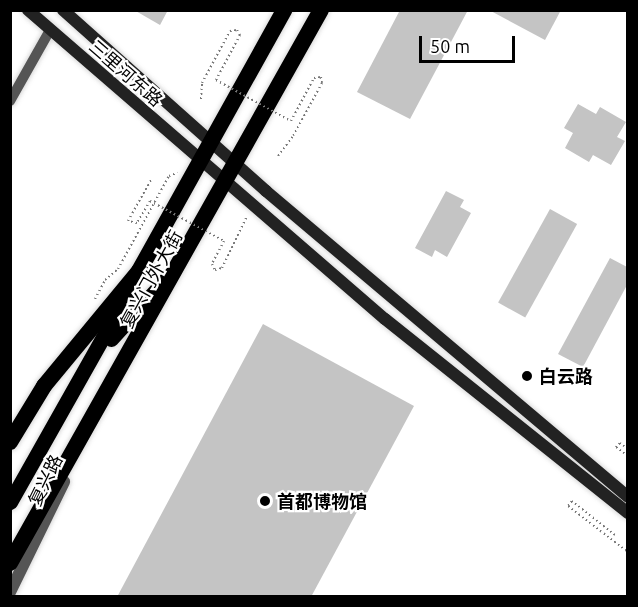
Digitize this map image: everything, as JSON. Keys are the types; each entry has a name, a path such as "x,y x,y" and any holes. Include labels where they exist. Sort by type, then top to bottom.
{"highway":[{"name":"复兴门外大街","path":"11,440 49,379 139,271 213,142 284,10"},
{"name":"复兴门外大街","path":"10,563 96,416 321,10"}],"main road":[{"name":"三里河东路","path":"28,10 227,182"},
{"name":"三里河东路","path":"63,10 238,163"},
{"path":"238,163 627,497"},
{"path":"227,182 393,325 627,513"},
{"path":"10,502 67,397 97,354 184,259"},
{"path":"97,354 139,271"}],"street":[{"path":"10,101 50,30"},
{"name":"复兴路","path":"10,592 96,416"}],"path":[{"path":"201,99 202,83 230,31 237,30 240,35 216,80 291,121 314,78 321,77 322,83 293,136 278,156"},
{"name":"复兴门外大街","path":"90,309 105,280 118,269 170,176 180,171"},
{"path":"151,180 142,190 128,221 137,223 150,201 224,241 212,264 215,270 222,268 242,231 247,216"},
{"path":"627,449 620,443 616,447 627,456"},
{"path":"615,535 572,501 568,506 627,552"},
{"path":"624,549 627,544"}],"building":[{"path":"134,10 168,10 160,25"},
{"path":"400,10 468,10 410,119 357,92"},
{"path":"489,10 561,10 545,40"},
{"path":"578,104 596,114 600,107 626,122 617,137 625,141 611,165 593,155 589,162 565,148 573,133 564,128"},
{"path":"446,191 464,200 460,207 471,213 447,257 435,250 432,257 415,248"},
{"path":"550,209 577,224 525,318 498,303"},
{"path":"610,258 627,267 627,285 583,367 558,354"},
{"name":"首都博物馆","path":"263,324 414,406 311,597 117,597"}],"place":[{"name":"白云路","path":"527,376"},
{"name":"首都博物馆","path":"265,501"}]}
